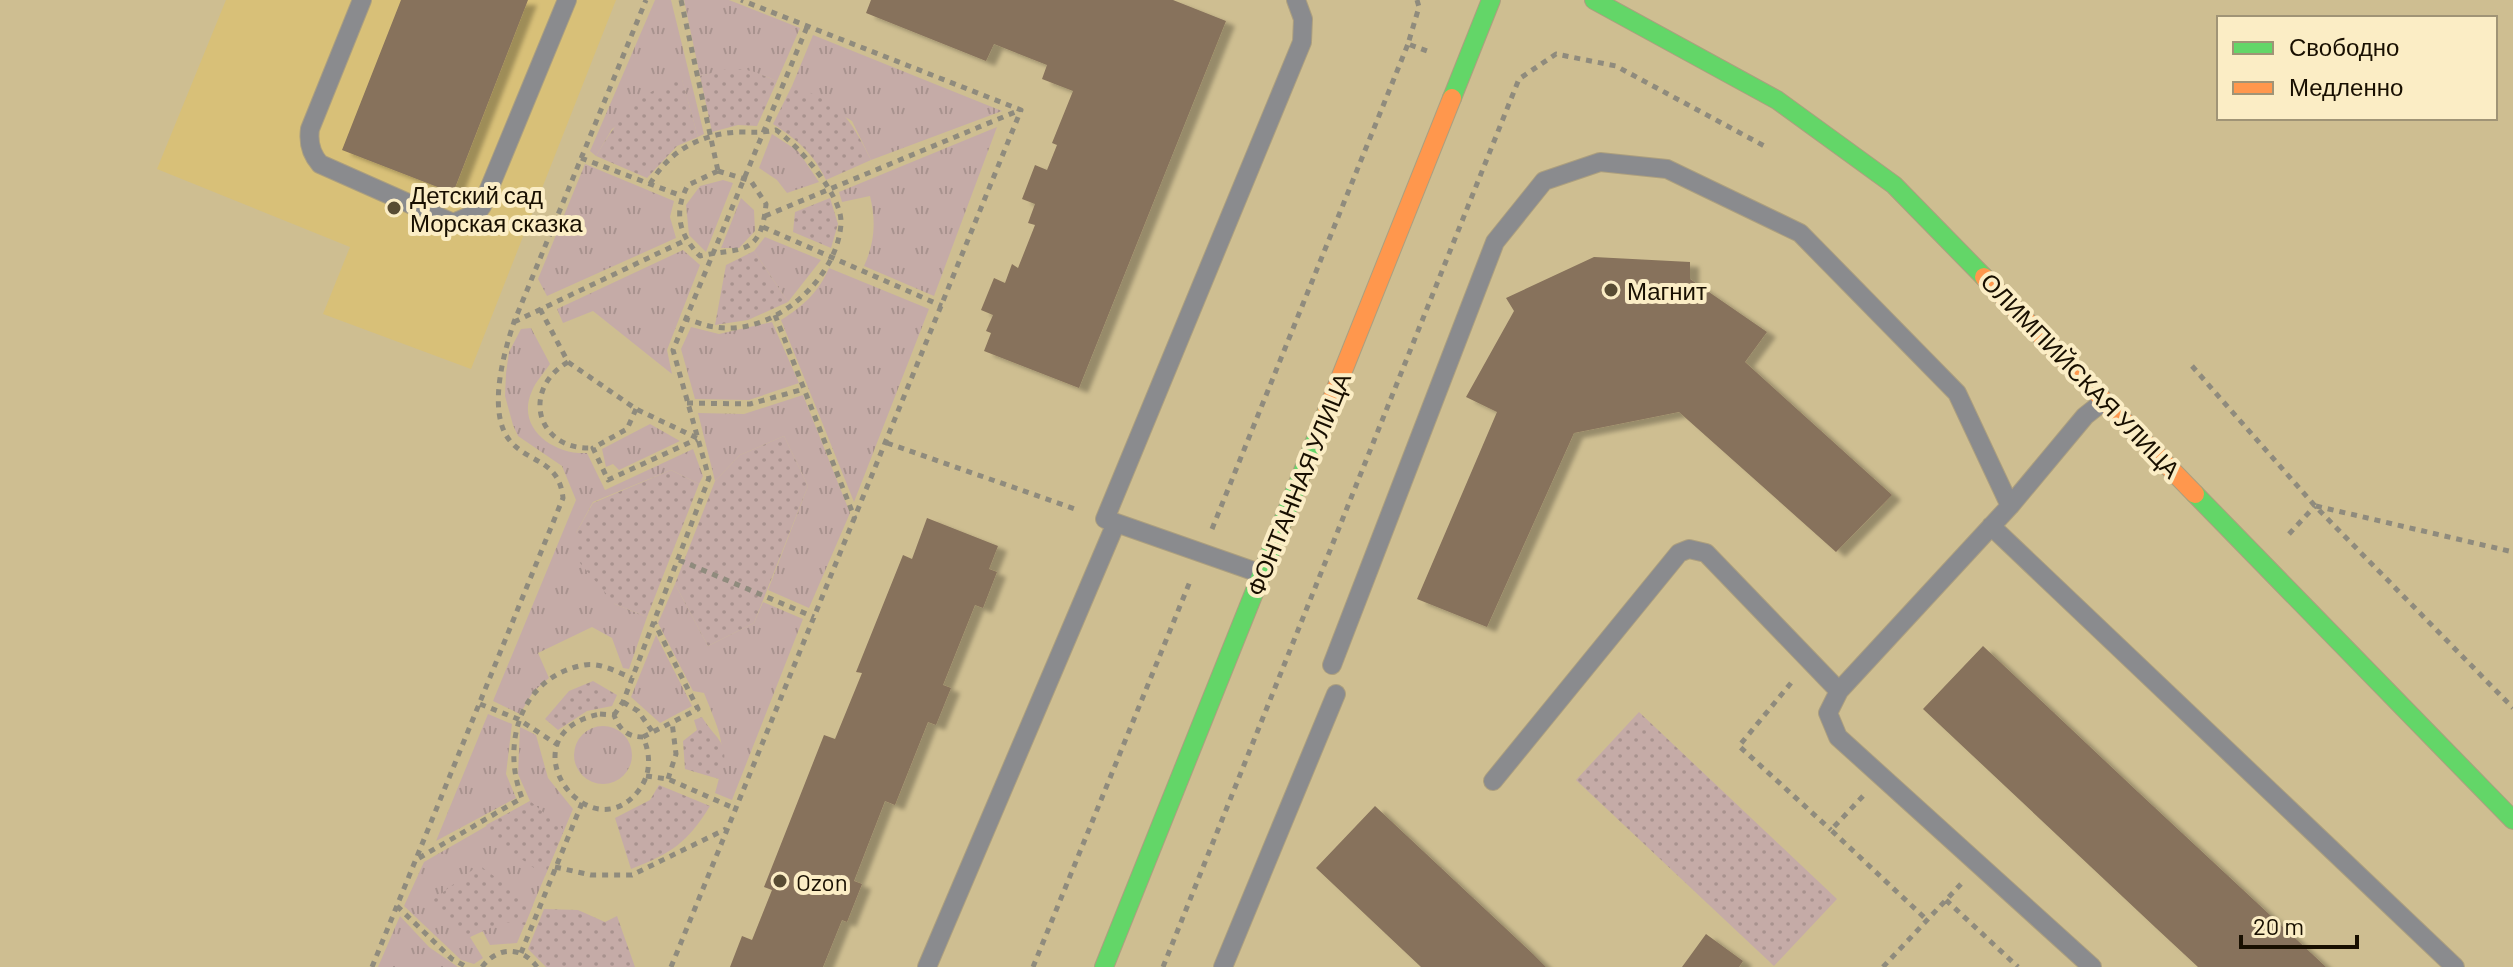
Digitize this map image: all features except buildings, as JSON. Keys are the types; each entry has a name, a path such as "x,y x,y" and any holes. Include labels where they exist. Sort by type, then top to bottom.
{"street":[{"name":"ФОНТАННАЯ УЛИЦА","path":"1104,967 1491,0"},
{"name":"ОЛИМПИЙСКАЯ УЛИЦА","path":"1594,0 1777,100 1894,185 2513,820"}],"lane":[{"path":"362,0 310,129 308,140 314,157 320,164 453,223 477,213 482,206 567,0"},
{"path":"927,967 1111,521 1302,42 1303,19 1296,0"},
{"path":"1332,665 1495,242 1544,181 1600,162 1667,169 1800,233 1957,393 2010,506"},
{"path":"2092,967 1838,737 1828,713 1839,691 2010,506 2085,416 2106,400"},
{"path":"1111,521 1262,574"},
{"path":"1991,526 2455,967"},
{"path":"1493,781 1679,553 1689,549 1706,553 1839,691"},
{"path":"1223,967 1336,694"}],"path":[{"path":"372,967 563,498 561,486 546,464 511,441 501,421 499,367 514,322 646,0"},
{"path":"681,0 718,171"},
{"path":"741,0 1021,110"},
{"path":"614,715 623,702 709,478 673,350 742,177 807,27"},
{"path":"1033,967 1408,44"},
{"path":"1163,967 1519,79"},
{"path":"765,216 826,188 1021,110"},
{"path":"671,967 1021,110"},
{"path":"650,184 661,165 677,150 709,138 738,132 761,134 776,130 794,142 809,158 839,206 841,224 832,257 802,299 775,315 749,324 717,328 685,319"},
{"path":"581,158 682,196"},
{"path":"718,171 742,177 760,193 766,204 763,227 751,244 741,250 700,256 686,240 680,220 682,196 688,185 718,171"},
{"path":"763,227 942,306"},
{"path":"514,322 686,240"},
{"path":"540,309 568,362 636,409 698,439"},
{"path":"775,315 855,519"},
{"path":"568,362 545,382 540,411 554,437 567,446 593,448 627,429 636,409"},
{"path":"2192,366 2315,506 2513,708"},
{"path":"687,403 750,404 804,389"},
{"path":"593,448 608,480 698,439"},
{"path":"887,443 1111,521"},
{"path":"2315,506 2513,552"},
{"path":"678,560 814,617"},
{"path":"614,715 618,727 633,737 643,737 698,709 653,621"},
{"path":"416,859 522,798 513,775 511,751 518,719 533,695 557,676 585,665 608,668 632,678"},
{"path":"1791,682 1739,746 1927,920"},
{"path":"623,702 638,711 652,731"},
{"path":"480,704 518,719 558,745"},
{"path":"614,715 600,714 574,723 558,745 555,768 572,797 601,808 623,803 633,796 646,776 649,756 643,737"},
{"path":"668,779 676,754 672,722"},
{"path":"646,776 668,779 736,809"},
{"path":"1831,830 1881,777"},
{"path":"521,953 582,803"},
{"path":"555,867 591,875 632,875 728,828"},
{"path":"1884,967 1978,865"},
{"path":"1946,900 2018,967"},
{"path":"397,906 452,959 467,967"},
{"path":"482,967 504,951 521,953 537,967"}],"shaded area":[{"name":"Детский сад Морская сказка","path":"226,0 616,0 471,369 323,314 350,247 157,169"}],"green space":[{"path":"655,0 671,0 704,134 698,137 682,80 612,129 596,156 590,151"},
{"path":"684,0 729,0 800,28 777,81 738,70 700,76"},
{"path":"813,35 1002,111 871,160 852,121 792,86"},
{"path":"731,68 752,71 777,81 757,126 738,125 712,132 700,76"},
{"path":"682,79 698,137 677,146 647,178 596,156 622,118 642,98"},
{"path":"792,86 822,98 841,112 871,160 826,180 804,148 773,124"},
{"path":"997,127 934,296 864,266 873,231 870,196 842,202 839,192"},
{"path":"772,134 798,151 819,182 787,193 777,180 759,168"},
{"path":"585,164 674,201 670,217 676,238 547,296 538,279"},
{"path":"723,180 733,183 706,252 689,235 686,205 700,186"},
{"path":"741,198 754,210 755,231 739,248 721,248"},
{"path":"830,198 838,224 831,248 793,232 795,212"},
{"path":"765,237 821,260 788,302 754,251"},
{"path":"683,250 700,265 667,350 672,374 593,311 563,323 557,309"},
{"path":"754,251 788,302 748,320 715,325 726,265"},
{"path":"829,268 929,309 854,502 781,320 809,298"},
{"path":"772,322 799,383 749,400 695,399 681,349 691,327 719,334"},
{"path":"531,328 550,364 534,387 528,404 529,417 541,437 562,449 587,453 605,490 693,449 703,476 699,484 671,470 593,502 576,533 615,604 647,617 629,669 623,668 612,638 592,627 538,653 549,678 533,692 520,714 493,701 576,500 562,466 518,436 505,396 509,352 521,329"},
{"path":"803,395 850,513 809,608 768,590 808,486 784,436 740,455 715,481 698,413 744,414"},
{"path":"650,424 680,441 619,470 613,464 606,467 602,449"},
{"path":"784,436 808,486 754,623 708,646 675,584 715,481 740,455"},
{"path":"671,470 699,484 647,617 615,604 580,563 576,533 593,503"},
{"path":"675,584 708,646 754,623 763,602 803,619 732,800 715,793 722,764 721,742 704,693 693,691 658,623"},
{"path":"656,635 692,706 660,723 631,697"},
{"path":"593,681 617,695 612,706 587,711 558,730 545,719 569,691"},
{"path":"1639,712 1837,899 1774,966 1576,780"},
{"path":"488,714 512,724 506,774 516,798 436,841"},
{"path":"702,717 724,750 719,779 685,769 683,741 697,730 694,720"},
{"path":"603,726 624,734 632,755 624,776 603,784 582,776 574,755 582,734"},
{"path":"520,727 536,735 548,778 573,809 517,943 490,945 482,930 470,937 483,958 474,964 461,960 404,906 424,862 530,801 518,774"},
{"path":"659,785 710,806 686,838 657,858 631,869 615,818 650,800"},
{"path":"530,801 564,830 545,876 498,842 486,825"},
{"path":"479,865 533,905 525,925 504,922 470,937 430,902"},
{"path":"544,909 578,910 605,922 617,916 635,967 546,967 528,949"},
{"path":"400,916 429,947 458,967 378,967"}],"traffic: fast":[{"path":"1452,98 1491,0"},
{"path":"1594,0 1777,100 1894,185 1984,277"},
{"path":"1104,967 1327,411"},
{"path":"2195,494 2513,820"}],"traffic: slow":[{"path":"1327,411 1452,98"},
{"path":"1984,277 2195,494"}],"place":[{"name":"Детский сад Морская сказка","path":"394,208"},
{"name":"Магнит","path":"1611,290"},
{"name":"Ozon","path":"780,881"}]}
